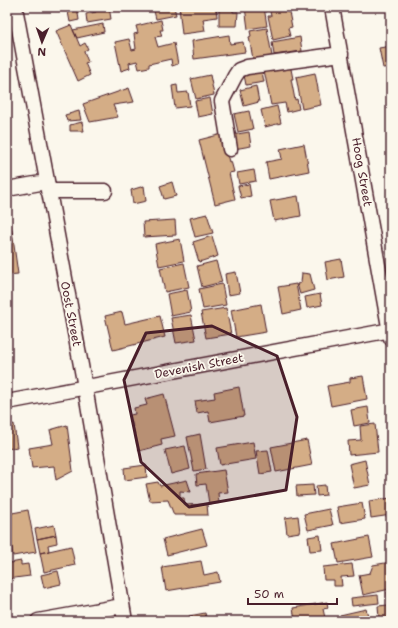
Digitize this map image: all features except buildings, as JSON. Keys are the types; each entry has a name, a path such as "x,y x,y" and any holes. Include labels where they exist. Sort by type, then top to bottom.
{"street":[{"name":"Oost Street","path":"15,7 85,388 125,621"},
{"name":"Hoog Street","path":"332,7 391,332"},
{"path":"230,149 222,101 239,70 253,66 341,54"},
{"path":"7,189 47,187 105,191"},
{"name":"Devenish Street","path":"7,402 391,332"},
{"path":"38,621 122,606"}],"highlighted area":[{"path":"212,326 277,356 297,417 286,490 189,507 141,462 124,380 146,333"}]}
